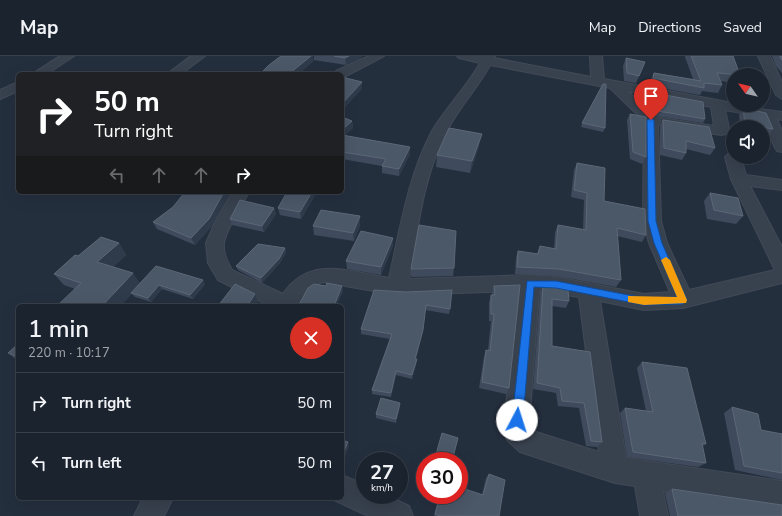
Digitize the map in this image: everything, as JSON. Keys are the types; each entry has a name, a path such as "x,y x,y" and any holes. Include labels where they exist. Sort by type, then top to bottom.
{"street":[{"path":"41,72 68,56"},
{"path":"176,72 199,56"},
{"path":"344,72 378,56"},
{"path":"463,56 488,58 614,86 775,115 782,148"},
{"path":"596,56 598,82"},
{"path":"764,56 782,95"},
{"path":"397,287 421,179 439,132 473,84 488,58"},
{"path":"614,86 651,120 721,131 723,106"},
{"path":"0,95 16,87"},
{"path":"723,106 726,120"},
{"path":"651,120 652,221 658,243 683,300"},
{"path":"736,164 739,179 782,266"},
{"path":"739,179 782,185"},
{"path":"241,194 226,218 215,243 218,263 225,275 284,304"},
{"path":"287,304 300,284 311,277 322,275 397,287 530,283 556,285 644,302 683,300 782,276"},
{"path":"530,283 516,431 529,443 615,470 782,495"},
{"path":"588,291 615,470"},
{"path":"646,474 654,516"},
{"path":"344,490 399,516"},
{"path":"148,516 158,500"}],"building":[{"path":"281,56 311,56 291,72 262,72"},
{"path":"334,56 349,56 345,58"},
{"path":"691,56 733,56 737,68 726,68 726,74 717,73 722,85 704,83 704,88 653,78 654,73 701,81"},
{"path":"626,58 645,62 639,76 627,73"},
{"path":"344,78 362,82 344,102"},
{"path":"603,84 606,84 605,128 582,123"},
{"path":"649,92 703,102 705,119 658,111 648,102"},
{"path":"744,112 766,113 769,120 744,120"},
{"path":"630,114 646,117 646,157 633,152"},
{"path":"344,118 352,121 344,128"},
{"path":"663,120 709,127 715,148 686,141 686,153 664,148"},
{"path":"449,128 482,134 472,161 437,155"},
{"path":"344,135 410,147 399,169 382,166 386,159 344,152"},
{"path":"577,163 605,168 604,201 645,209 646,235 617,228 621,280 559,269 517,267 518,251 538,254 540,246 556,249 558,225 586,230 587,193 574,190"},
{"path":"710,193 738,198 743,216 714,210"},
{"path":"183,194 223,194 209,219 191,238 153,222 173,207"},
{"path":"286,194 311,194 300,212 278,208"},
{"path":"240,200 274,208 262,226 230,219"},
{"path":"321,210 360,216 353,233 313,226"},
{"path":"419,225 456,231 454,268 411,269"},
{"path":"361,231 393,238 381,267 346,261"},
{"path":"101,237 119,243 97,262 133,273 104,304 59,304 81,283 54,274 75,255 78,256"},
{"path":"258,244 285,248 279,259 261,278 236,266"},
{"path":"156,266 203,280 190,295 159,285 148,298 131,293"},
{"path":"327,283 342,286 335,304 300,303 308,288 314,284 326,286"},
{"path":"235,284 255,294 248,304 220,304"},
{"path":"520,285 509,388 482,382 486,350 490,351 494,314 491,314 491,295 495,295 494,286"},
{"path":"543,286 568,290 569,301 552,299 552,346 590,352 602,442 591,441 584,403 562,401 560,388 537,383"},
{"path":"374,290 406,292 452,290 450,309 426,305 423,330 412,375 396,371 391,393 372,390 392,334 361,329"},
{"path":"16,346 16,356 8,353"},
{"path":"642,362 687,368 706,444 702,443 706,463 633,452 625,408 653,412"},
{"path":"381,398 400,403 396,419 376,414"},
{"path":"732,407 758,414 761,430 782,434 782,473 744,466"},
{"path":"442,433 458,438 454,452 437,452"},
{"path":"344,441 348,442 344,451"},
{"path":"489,474 505,480 499,516 440,516 435,514 438,504 468,504 468,490 483,495"},
{"path":"672,489 782,505 782,516 678,516"}],"slow traffic":[{"path":"631,299 644,302 683,300 666,260"}],"route":[{"path":"517,420 530,283 556,285 644,302 683,300 658,243 652,221 651,120"}]}
